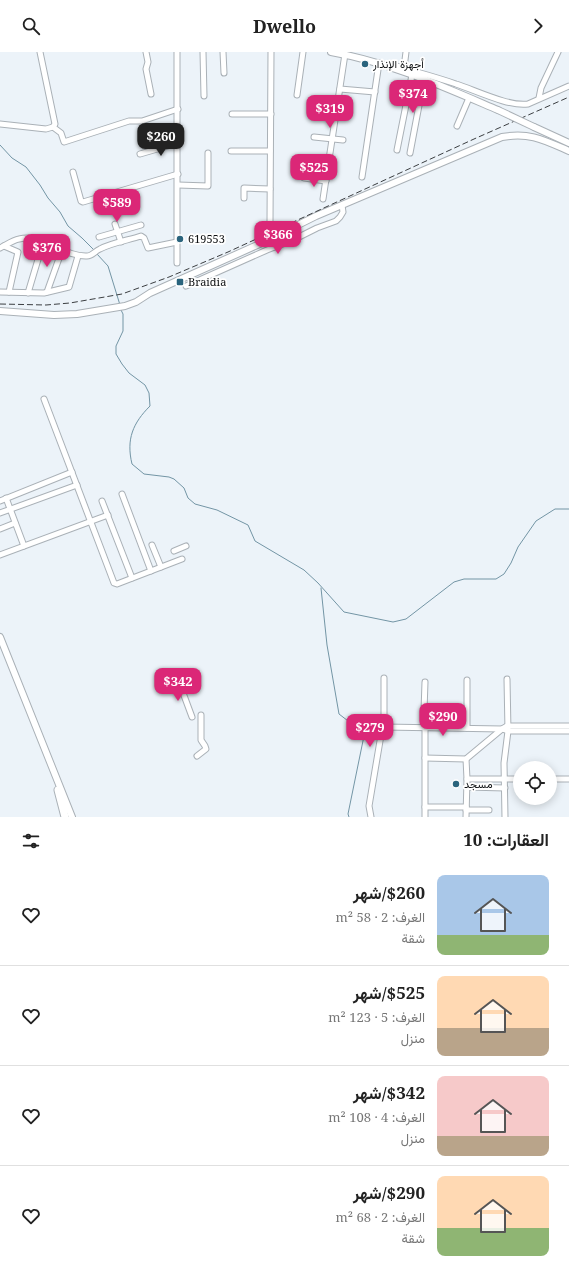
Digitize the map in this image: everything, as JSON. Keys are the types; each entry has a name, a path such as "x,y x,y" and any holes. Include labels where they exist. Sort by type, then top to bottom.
{"highway":[{"path":"58,790 65,817"}],"main road":[{"path":"331,52 353,54 424,79 498,110 553,136 569,141"},
{"path":"0,311 66,315 125,306 136,302 150,292 264,242 316,216 502,137 526,135 569,150"},
{"path":"1,644 71,817"},
{"path":"51,768 58,790 71,817"}],"street":[{"path":"40,52 55,121 54,127"},
{"path":"146,52 148,62 146,69 151,94"},
{"path":"177,52 177,264"},
{"path":"204,52 204,96"},
{"path":"223,52 224,73"},
{"path":"270,222 271,52"},
{"path":"297,95 303,52"},
{"path":"404,68 406,52"},
{"path":"539,98 541,88 558,52"},
{"path":"324,199 345,54"},
{"path":"362,177 379,63 404,68 515,104 528,104 569,86"},
{"path":"397,150 412,75"},
{"path":"410,153 424,79"},
{"path":"340,89 375,92"},
{"path":"457,126 469,98"},
{"path":"54,127 61,133 64,142 129,121 142,121 178,108"},
{"path":"232,114 271,114"},
{"path":"0,124 46,129 54,127"},
{"path":"314,137 343,140"},
{"path":"140,154 178,143"},
{"path":"231,151 270,151"},
{"path":"178,186 208,186 208,153"},
{"path":"73,172 81,201 83,202 178,174"},
{"path":"304,178 326,181"},
{"path":"244,198 244,188 270,189"},
{"path":"186,286 336,221 343,212 342,205"},
{"path":"115,224 121,242"},
{"path":"99,237 140,225"},
{"path":"2,247 20,238 38,239 78,256 90,256 100,249 141,236 144,238 148,248 177,242"},
{"path":"20,238 42,246 28,293"},
{"path":"2,247 18,252 9,292"},
{"path":"48,292 62,250"},
{"path":"0,292 44,293 69,287 78,256"},
{"path":"44,399 113,582 116,584 180,560 173,549 186,546"},
{"path":"0,501 72,472"},
{"path":"0,513 76,485"},
{"path":"122,494 151,571"},
{"path":"6,498 24,546"},
{"path":"102,500 132,578"},
{"path":"0,555 108,515"},
{"path":"0,529 15,523"},
{"path":"152,545 161,567"},
{"path":"370,817 369,806 381,735 384,727 384,678"},
{"path":"505,817 504,763 507,679"},
{"path":"467,680 467,728"},
{"path":"179,682 192,718"},
{"path":"425,682 424,711 466,711"},
{"path":"197,756 206,749 201,740 201,715"},
{"path":"425,758 466,759 506,729 569,726"},
{"path":"384,727 569,731"},
{"path":"425,728 425,817"},
{"path":"466,759 466,817"},
{"path":"467,780 513,779"},
{"path":"557,779 569,779"},
{"path":"466,787 505,788"},
{"path":"425,807 489,810"}],"waterway":[{"path":"0,145 12,158 26,167 60,212 68,226 94,250"},
{"path":"97,254 108,266 120,305"},
{"path":"121,310 123,314 123,331 116,346 116,354 129,373 145,385 149,393 150,406 139,419 132,432 130,447 132,464 144,474 174,479 184,488 188,498 195,504 217,510 248,525 255,541 304,570 344,612 393,622 406,619 454,582 464,579 496,579 504,574 518,547 536,521 555,509 569,509"},
{"path":"321,588 327,645 339,714 352,724 365,731 348,814 349,817"}],"railway":[{"path":"0,304 46,305 70,303 122,294 169,277 228,252 569,97"}],"place":[{"name":"أجهزة الإنذار","path":"365,64"},
{"name":"619553","path":"180,239"},
{"name":"Braidia","path":"180,282"},
{"name":"مسجد","path":"456,784"}]}
